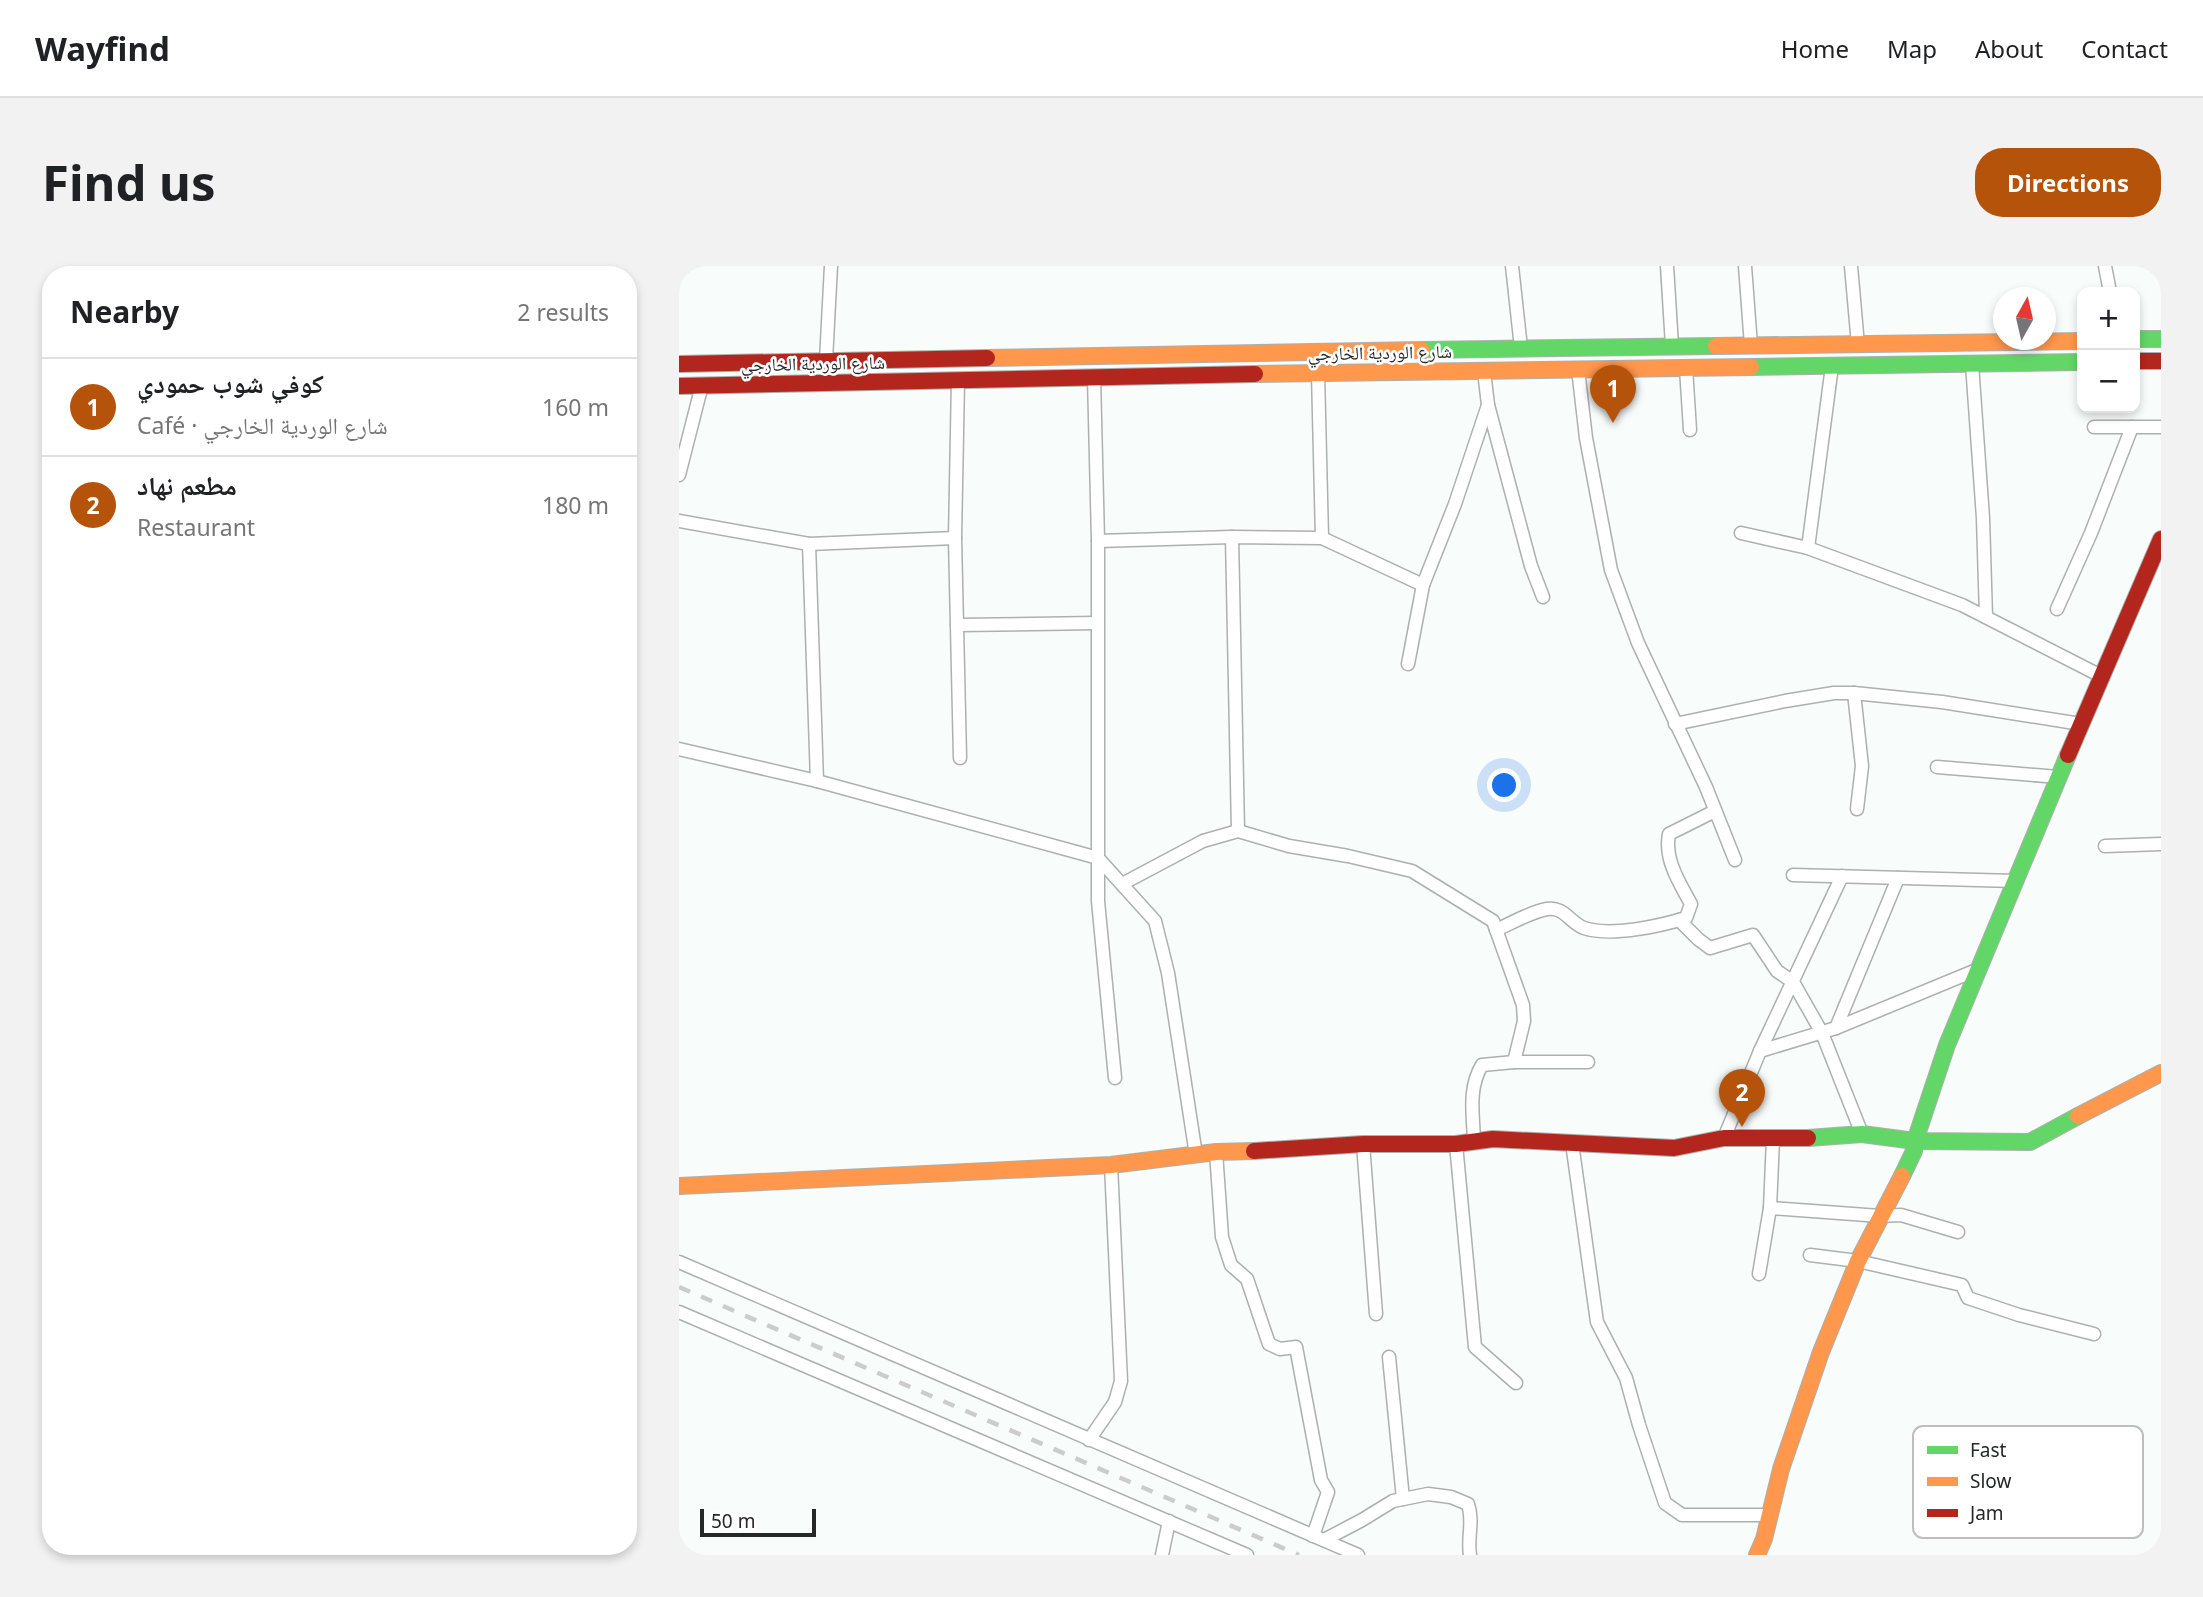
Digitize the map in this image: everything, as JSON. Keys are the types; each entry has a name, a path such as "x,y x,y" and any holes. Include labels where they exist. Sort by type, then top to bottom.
{"main road":[{"path":"2140,340 2161,339"},
{"name":"شارع الوردية الخارجي","path":"679,364 1230,352 2077,341"},
{"path":"1230,352 1224,358 1223,364 1230,375"},
{"path":"1137,376 1145,368 1145,362 1139,354"},
{"path":"2140,361 2161,361"},
{"name":"شارع الوردية الخارجي","path":"679,386 1137,376 2077,362"},
{"path":"1756,1555 1764,1539 1781,1469 1817,1365 1858,1261 1914,1152 1915,1141 1947,1045 2161,538"},
{"path":"679,1186 1111,1165 1216,1152 1363,1144 1456,1144 1474,1140 1542,1140 1618,1147 1674,1148 1724,1138 1823,1138 1862,1134 1915,1141 2030,1142 2161,1073"}],"street":[{"path":"826,360 831,266"},
{"path":"1513,266 1521,348"},
{"path":"1667,266 1672,346"},
{"path":"1745,266 1751,346"},
{"path":"1851,266 1858,345"},
{"path":"2105,266 2109,287"},
{"path":"1972,364 1983,518 1986,617"},
{"path":"1808,548 1832,366"},
{"path":"1686,368 1690,430"},
{"path":"1578,369 1586,438 1611,570 1638,643 1706,787 1735,860"},
{"path":"1484,371 1488,405 1531,566 1543,597"},
{"path":"1318,373 1322,538"},
{"path":"1094,377 1098,541 1098,901 1115,1078"},
{"path":"958,380 955,538 960,758"},
{"path":"679,475 702,385"},
{"path":"1408,664 1423,585 1455,504 1488,405"},
{"path":"2094,427 2161,427"},
{"path":"2057,610 2091,533 2131,427"},
{"path":"679,521 809,544 955,538"},
{"path":"1741,533 1808,548 1962,605 2103,677"},
{"path":"1098,541 1232,537 1322,538 1423,585"},
{"path":"1232,537 1238,831"},
{"path":"809,544 817,781"},
{"path":"957,625 1097,623"},
{"path":"1675,724 1834,693 1942,702 2081,724"},
{"path":"1854,693 1862,766 1857,809"},
{"path":"679,749 817,781 1098,858 1155,921 1168,973 1196,1154"},
{"path":"1937,766 2059,777"},
{"path":"1496,930 1548,908 1561,910 1583,928 1601,930 1652,928 1686,918 1691,904 1667,849 1669,834 1715,811"},
{"path":"1122,884 1203,841 1238,831 1289,846 1412,871 1493,921 1524,1006 1524,1021 1514,1062"},
{"path":"2105,846 2161,844"},
{"path":"1793,875 2015,881"},
{"path":"1724,1138 1760,1051 1842,876"},
{"path":"1836,1028 1898,878"},
{"path":"1679,920 1710,948 1753,935 1777,971 1793,982 1822,1033 1862,1134"},
{"path":"1760,1051 1836,1028 1979,969"},
{"path":"1474,1140 1472,1096 1475,1076 1482,1065 1588,1062"},
{"path":"1759,1274 1770,1208 1773,1139"},
{"path":"1572,1143 1597,1322 1626,1378 1665,1503 1682,1515 1770,1514"},
{"path":"1363,1144 1376,1314"},
{"path":"1456,1144 1475,1347 1516,1383"},
{"path":"1216,1152 1222,1237 1231,1265 1247,1279 1269,1344 1280,1349 1296,1347 1321,1480 1328,1492 1319,1538"},
{"path":"1089,1440 1115,1402 1121,1381 1111,1165"},
{"path":"1770,1208 1880,1216 1901,1215 1958,1232"},
{"path":"1809,1255 1858,1261 1962,1284 1968,1298 2019,1315 2095,1334"},
{"path":"679,1262 1358,1555"},
{"path":"679,1312 1247,1555"},
{"path":"1389,1357 1403,1499"},
{"path":"1319,1538 1362,1520 1393,1501 1428,1494 1451,1497 1468,1504 1472,1517 1468,1543 1470,1555"},
{"path":"1162,1555 1169,1521"}],"railway":[{"path":"679,1287 1299,1555"}],"traffic: fast":[{"path":"2140,339 2161,339"},
{"path":"1422,350 1716,346"},
{"path":"1751,367 2077,362"},
{"path":"1902,1176 1914,1151 1947,1045 2068,755"},
{"path":"1808,1138 1862,1134 1915,1141 2030,1142 2078,1116"}],"traffic: slow":[{"path":"1716,346 2077,341"},
{"path":"987,358 1422,350"},
{"path":"1255,374 1751,367"},
{"path":"2078,1116 2161,1073"},
{"path":"679,1186 1111,1165 1216,1152 1254,1151"},
{"path":"1757,1555 1764,1539 1781,1469 1821,1352 1858,1261 1902,1176"}],"traffic: jam":[{"path":"679,364 987,358"},
{"path":"2140,361 2161,361"},
{"path":"679,386 1255,374"},
{"path":"2068,755 2161,539"},
{"path":"1254,1151 1363,1144 1456,1144 1493,1139 1674,1148 1724,1138 1808,1138"}],"place":[{"name":"كوفي شوب حمودي","path":"1613,423"},
{"name":"مطعم نهاد","path":"1742,1127"}]}
